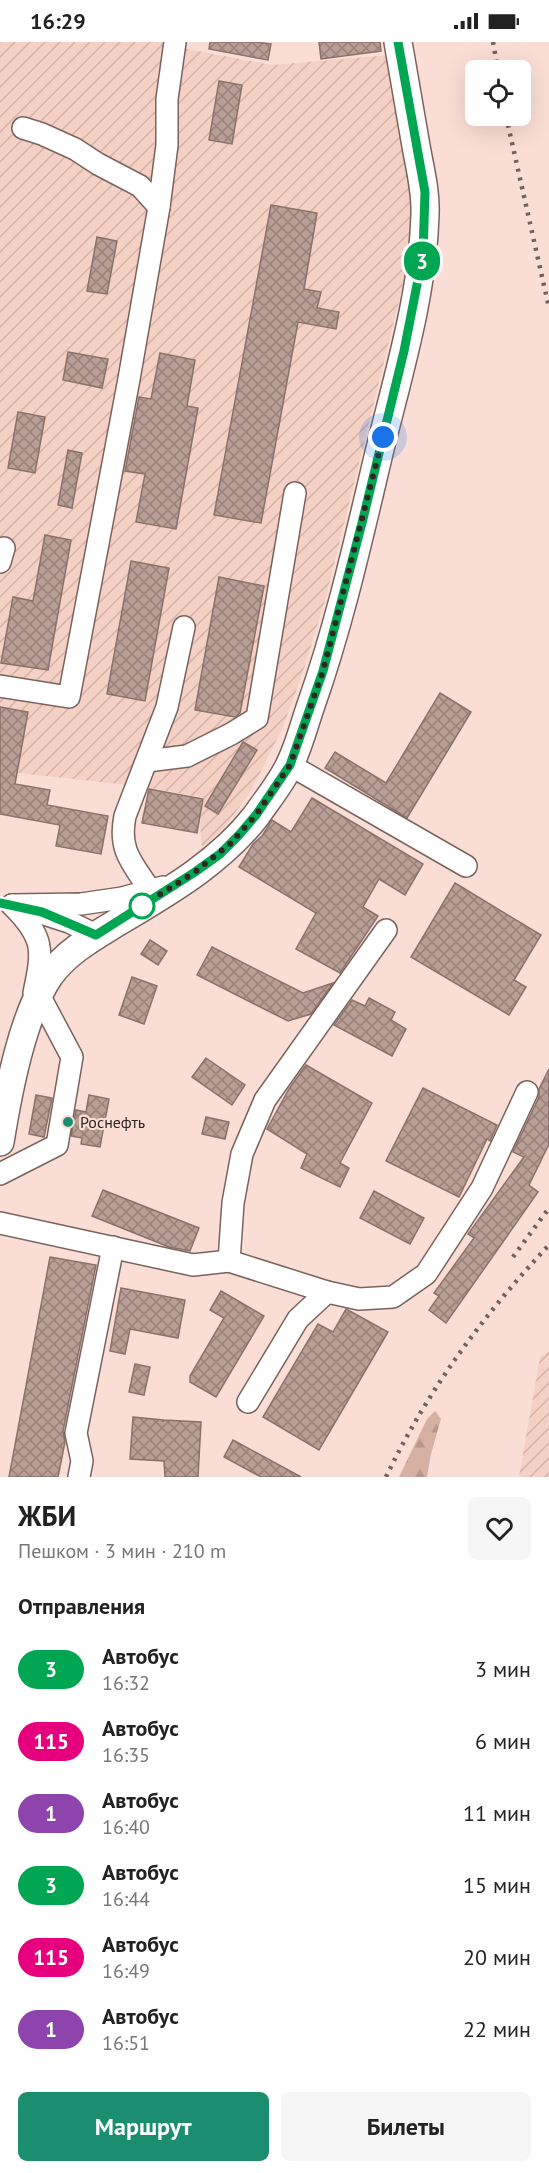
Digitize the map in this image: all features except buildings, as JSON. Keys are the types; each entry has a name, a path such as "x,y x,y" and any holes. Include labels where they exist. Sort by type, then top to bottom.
{"main road":[{"path":"0,1142 5,1108 26,1026 49,976 60,963 96,935 181,882 220,854 256,815 290,765 323,671 362,523 419,279 425,192 399,44"}],"street":[{"path":"0,686 69,697 159,207 167,145 167,99 175,42"},
{"path":"23,128 75,149 140,186 159,207"},
{"path":"147,761 187,756 257,718 295,493"},
{"path":"150,890 122,842 125,816 168,707 184,627"},
{"path":"290,765 466,866"},
{"path":"6,904 81,904 122,898 181,882"},
{"path":"6,904 42,912 96,935"},
{"path":"6,904 30,924 38,941 40,964 26,1026"},
{"path":"229,1261 233,1203 242,1154 265,1100 386,930"},
{"path":"0,1174 57,1145 72,1057 39,994"},
{"path":"0,1223 193,1265 229,1261 327,1292 358,1299 393,1297 426,1274 482,1188 526,1092"},
{"path":"79,1477 82,1461 76,1433 113,1247"},
{"path":"248,1402 298,1319 327,1292"}],"shaded area":[{"path":"0,42 188,42 187,49 272,65 390,55 415,201 402,289 325,601 301,678 283,727 250,793 223,829 202,848 200,824 204,798 146,787 0,771"},
{"path":"549,1351 549,1477 519,1477 540,1357"}],"green space":[{"path":"435,1411 441,1419 427,1477 399,1477 427,1419"}],"railway":[{"path":"493,42 496,60"},
{"path":"508,126 549,308"},
{"path":"513,1257 549,1208"},
{"path":"386,1477 420,1414 458,1355 502,1298 549,1245"}],"bus line":[{"name":"3","path":"0,903 42,912 96,935 163,894 220,854 256,815 290,765 323,671 362,523 409,329 423,254 425,192 398,42"}],"place":[{"name":"Роснефть","path":"68,1122"}],"route":[{"path":"142,906 220,854 256,815 290,765 323,671 383,437"}]}
